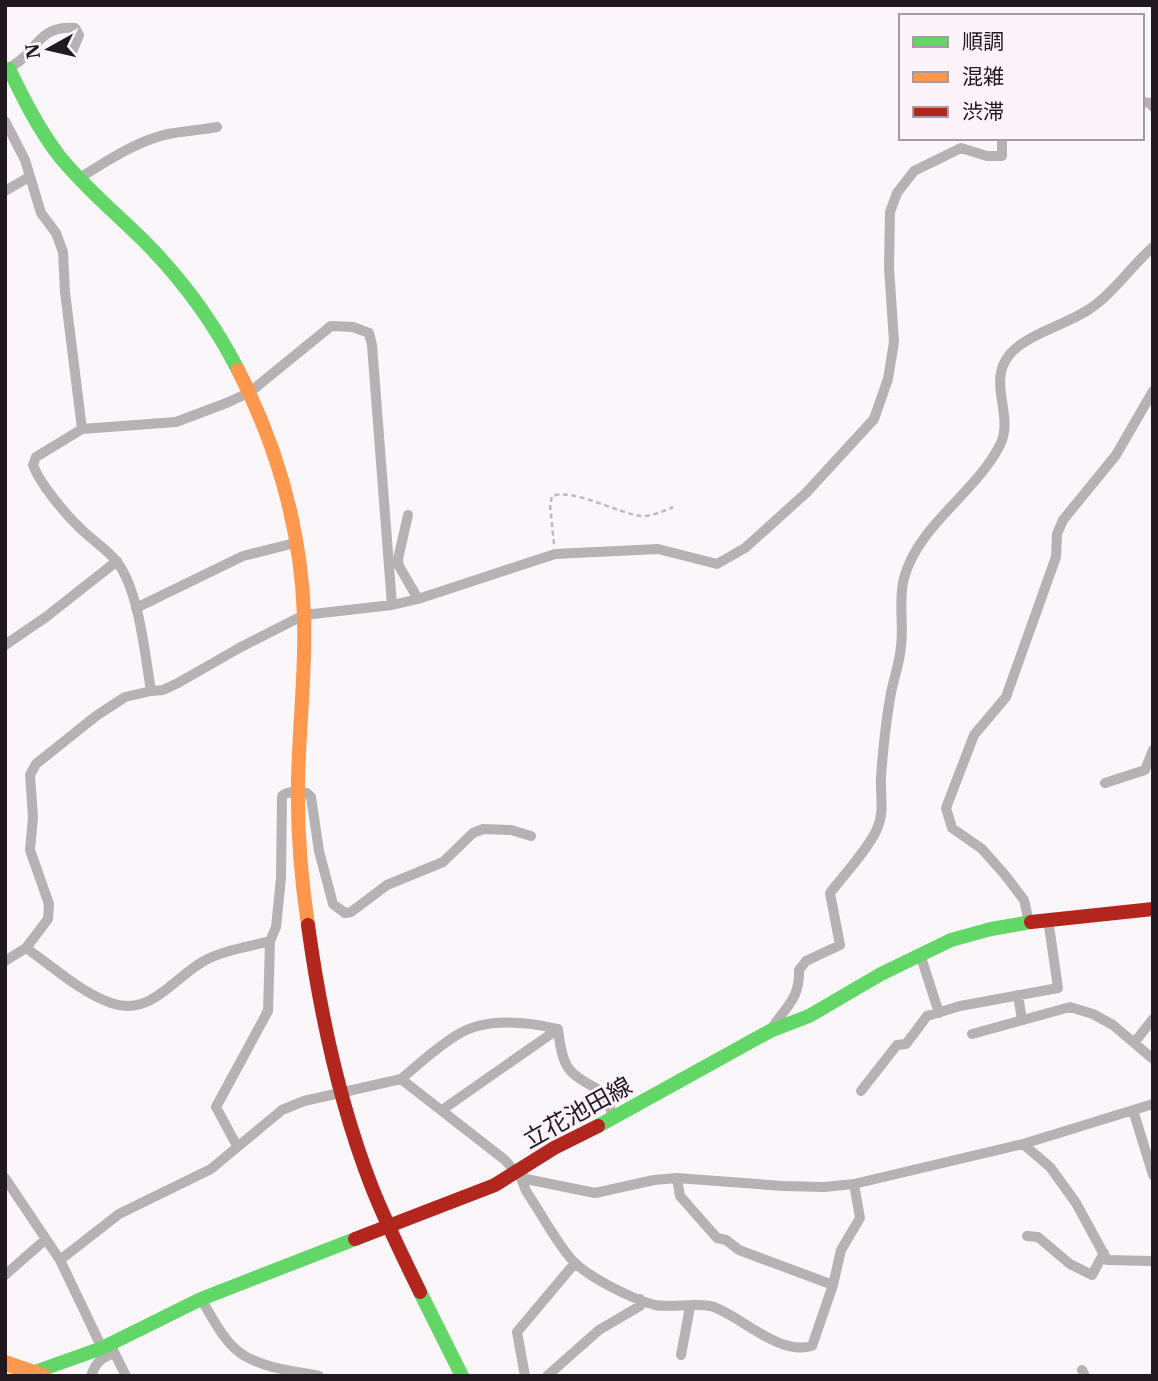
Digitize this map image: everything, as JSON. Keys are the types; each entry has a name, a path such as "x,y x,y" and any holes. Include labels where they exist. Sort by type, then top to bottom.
{"main road":[{"path":"6,66 44,135 60,158 151,248 191,294 250,392 272,449 287,500 304,615 297,792 303,890 313,970 326,1039 340,1093 373,1192 462,1376"},
{"name":"立花池田線","path":"24,1376 109,1348 201,1299 519,1175 554,1148 769,1031 809,1016 920,954 951,940 991,929 1048,919 1153,909"},
{"path":"5,1363 43,1376"}],"street":[{"path":"6,66 25,57 41,36 50,30 75,29 79,34 72,52"},
{"path":"5,121 25,160 41,213 56,233 63,252 65,292 82,429"},
{"path":"79,178 149,140 217,127"},
{"path":"5,961 26,948 48,919 49,904 30,850 33,817 30,775 36,764 96,716 125,698 163,690 304,615 392,605 418,599 555,554 658,548 717,564 744,548 806,493 874,419 888,379 894,342 889,267 890,212 897,193 914,171 961,148 987,156 1003,156 1002,140"},
{"path":"5,191 29,177"},
{"path":"769,1031 795,998 800,986 799,970 806,961 840,945 830,893 876,832 882,815 881,780 890,694 901,646 900,607 903,581 909,560 923,539 981,474 1001,443 1006,417 998,387 1006,361 1010,354 1032,338 1090,309 1153,247"},
{"path":"151,691 136,608 126,578 117,561 78,526 36,472 33,465 36,457 82,429 176,422 250,392 331,326 353,327 369,333 372,345 392,605"},
{"path":"1029,922 1024,900 982,849 952,828 946,808 974,735 1006,697 1056,557 1057,534 1063,520 1116,455 1153,391"},
{"path":"408,515 398,559 418,599"},
{"path":"136,608 243,556 295,543"},
{"path":"5,645 46,617 117,561"},
{"path":"1105,783 1145,770 1153,751"},
{"path":"237,1146 216,1107 268,1011 270,941 276,927 281,878 282,796 285,793 297,792 307,793 311,797 319,851 333,904 345,913 351,912 387,885 443,862 473,833 496,829 531,836"},
{"path":"861,1091 897,1045 906,1044 927,1016 960,1006 1058,988 1048,919"},
{"path":"26,948 112,1004 135,1006 160,996 201,962 270,941"},
{"path":"920,954 939,1013"},
{"path":"1018,995 1022,1020"},
{"path":"972,1034 1070,1007 1093,1014 1113,1025 1153,1059"},
{"path":"1134,1042 1153,1018"},
{"path":"61,1260 118,1214 211,1169 282,1110 303,1101 401,1079 459,1034 482,1026 533,1023 558,1029"},
{"path":"442,1110 558,1029"},
{"path":"558,1029 567,1068 572,1075 606,1094 613,1118"},
{"path":"401,1079 505,1160 519,1175 526,1191 575,1263 605,1283 640,1299 668,1307 712,1306 784,1345 802,1349 812,1346 834,1285 841,1250 860,1218 854,1184"},
{"path":"519,1175 595,1193 654,1180 677,1178 783,1186 824,1187 854,1184 1023,1144 1153,1104"},
{"path":"1133,1110 1153,1175"},
{"path":"1023,1144 1050,1167 1076,1203 1107,1259 1153,1261"},
{"path":"5,1178 61,1260 126,1376"},
{"path":"677,1178 680,1196 717,1238 726,1240 739,1250 834,1285"},
{"path":"1027,1236 1038,1237 1070,1265 1092,1275 1104,1254"},
{"path":"5,1275 47,1239"},
{"path":"525,1376 517,1332 575,1263"},
{"path":"201,1299 223,1335 242,1355 266,1365 320,1376"},
{"path":"554,1374 599,1330 640,1306 640,1299"},
{"path":"681,1355 691,1307"},
{"path":"92,1376 96,1364 109,1348"}],"path":[{"path":"555,554 550,505 552,496 559,493 600,502 642,516 673,507"}],"traffic: fast":[{"path":"9,69 52,147 91,191 147,244 173,273 209,320 238,370"},
{"path":"598,1126 770,1031 809,1016 881,974 951,940 1031,922"},
{"path":"32,1373 102,1348 201,1299 355,1239"},
{"path":"420,1292 462,1376"}],"traffic: slow":[{"path":"238,370 275,459 298,552 304,616 298,817 308,925"},
{"path":"5,1363 43,1376"}],"traffic: jam":[{"path":"1031,922 1153,909"},
{"path":"308,925 318,991 349,1122 376,1198 420,1292"},
{"path":"355,1239 495,1185 554,1148 598,1126"}]}
